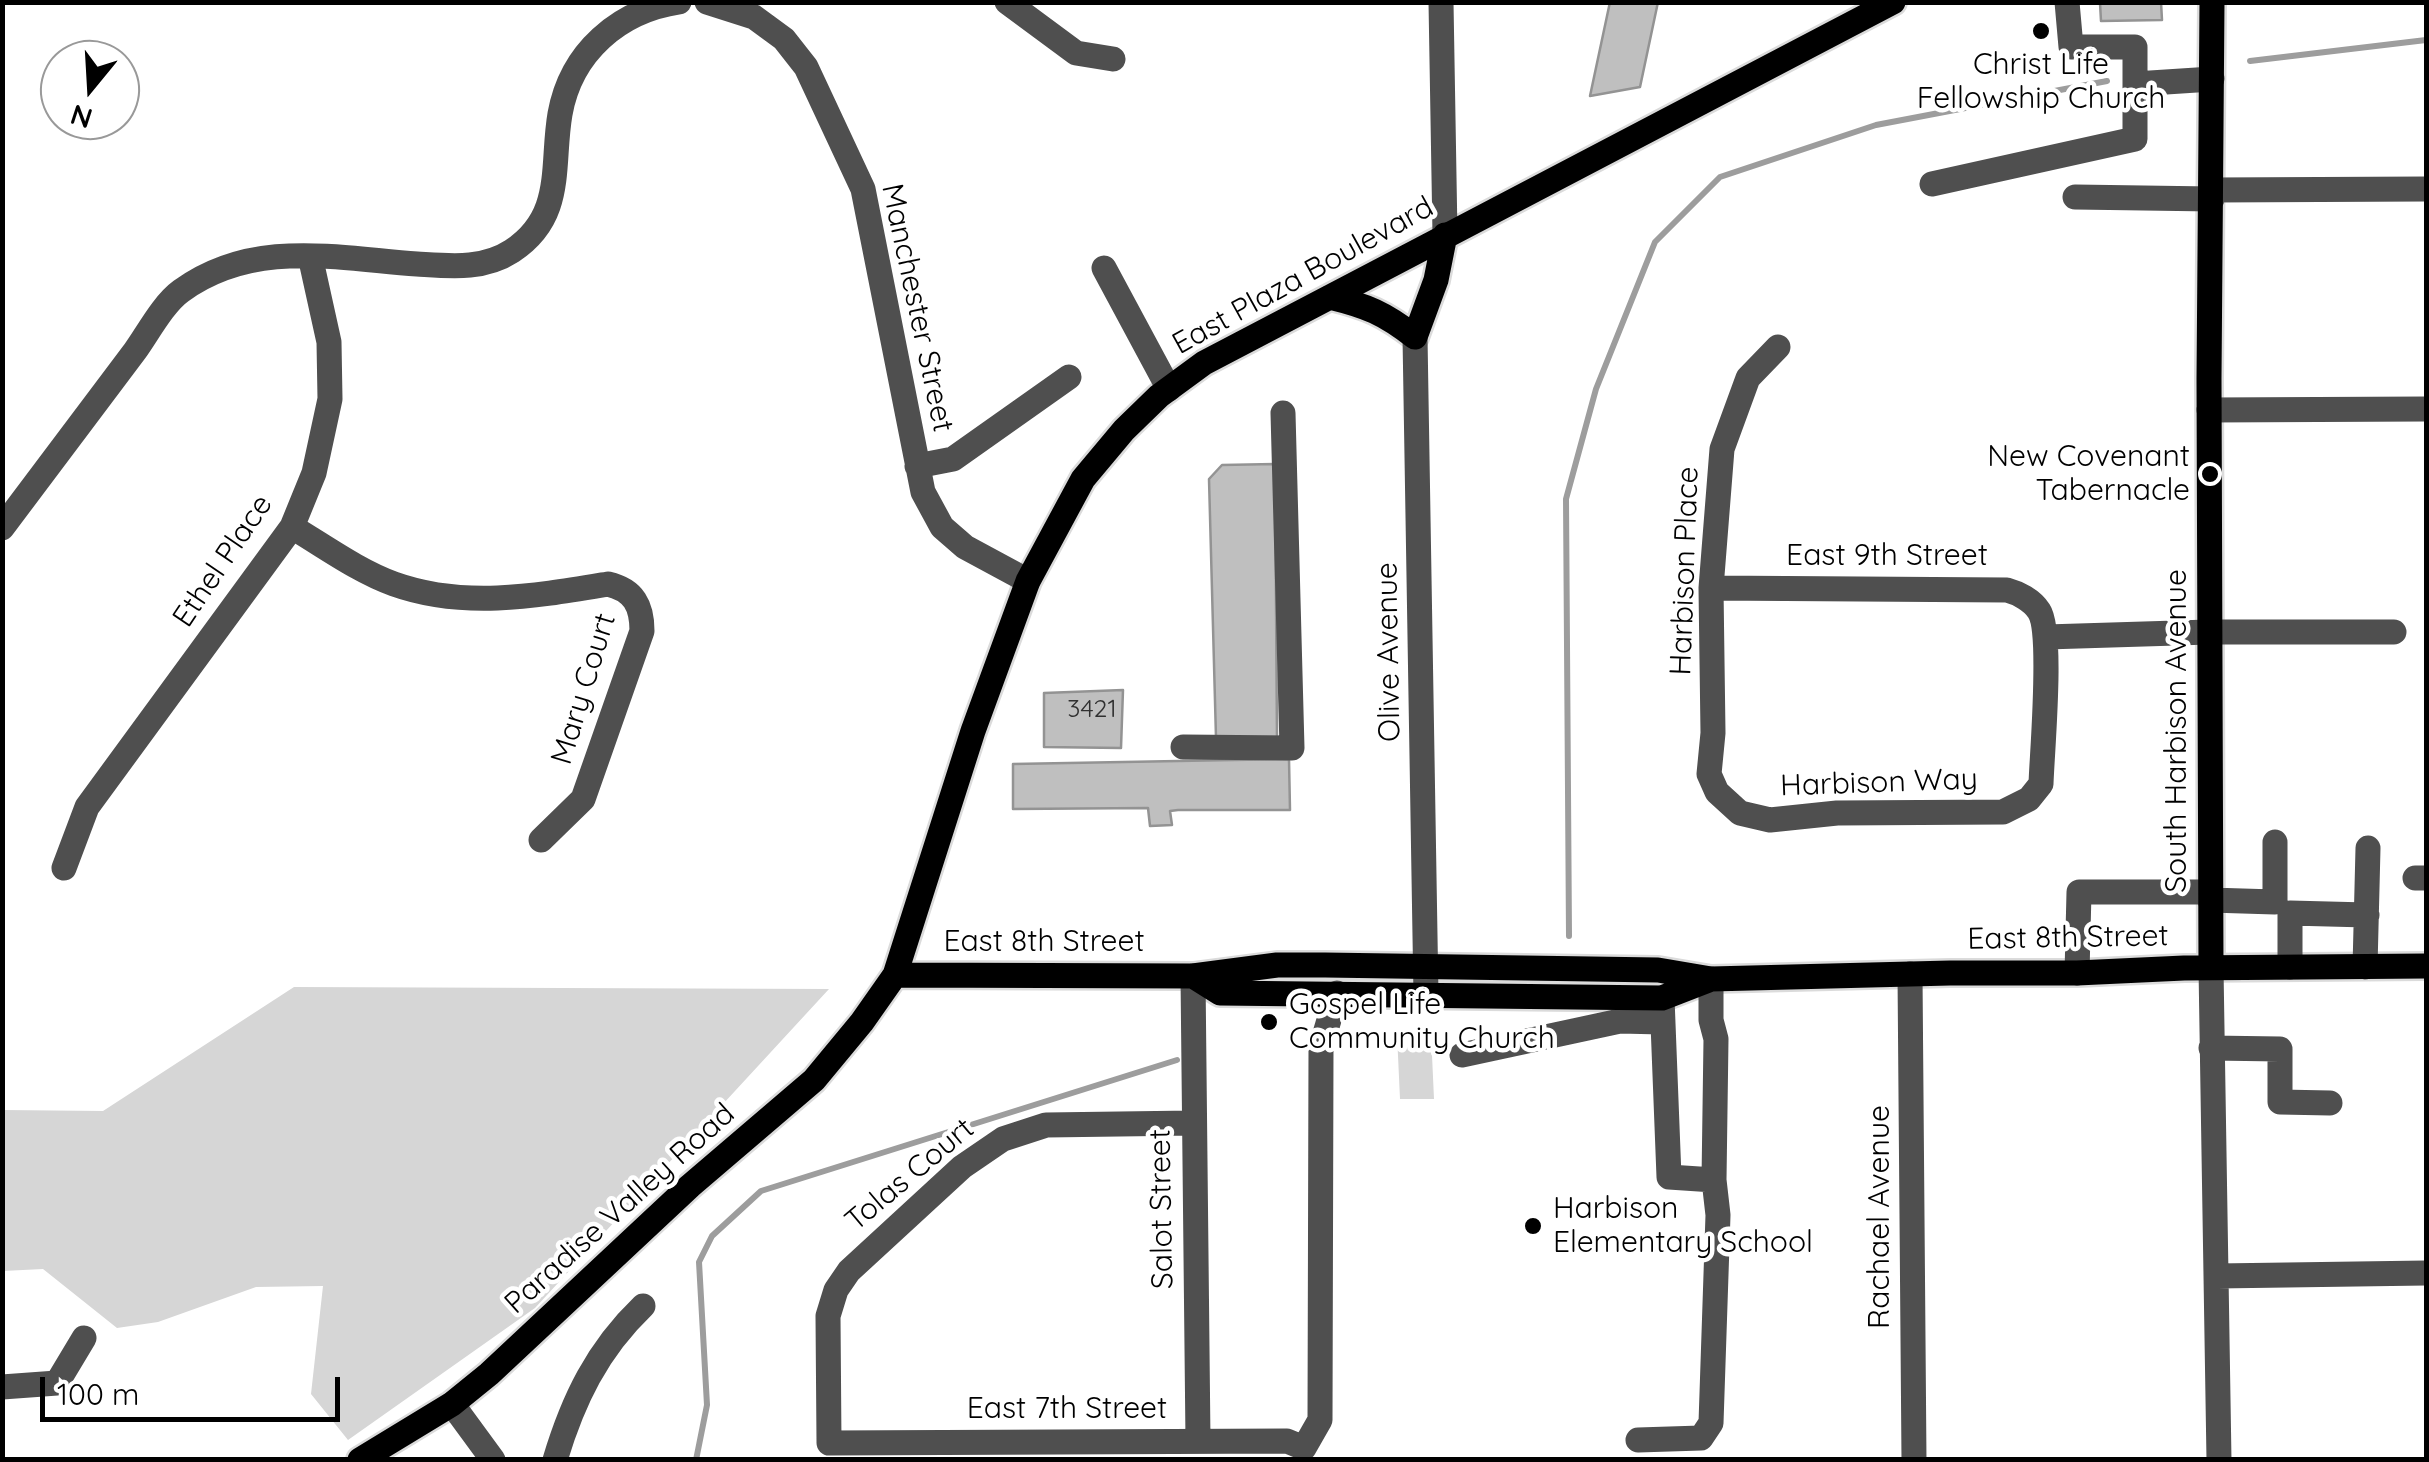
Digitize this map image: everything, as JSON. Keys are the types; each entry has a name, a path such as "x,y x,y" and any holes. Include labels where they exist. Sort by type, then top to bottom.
{"main road":[{"name":"East Plaza Boulevard","path":"895,975 972,731 1028,581 1082,479 1124,430 1204,362 1892,2"},
{"name":"South Harbison Avenue","path":"2211,968 2212,2"},
{"path":"1330,298 1368,306 1415,337 1436,280 1445,235"},
{"name":"East 8th Street","path":"895,975 1193,976 1277,965 1658,970 1711,980 2426,966"},
{"name":"Paradise Valley Road","path":"360,1460 452,1404 489,1374 690,1186 814,1080 895,975"},
{"name":"East 8th Street","path":"1193,976 1220,993 1426,995 1662,1010 1711,980"}],"street":[{"path":"2,528 178,292 233,264 266,256 462,267 488,262 511,251 533,233 553,196 559,117 577,68 598,40 626,19 679,2"},
{"path":"1008,2 1076,53 1113,59"},
{"path":"1441,2 1445,235"},
{"path":"1932,184 2135,140 2135,47 2071,47 2067,2"},
{"name":"Manchester Street","path":"719,3 754,16 784,39 806,67 863,189 923,492 942,528 964,547 1028,581"},
{"path":"2135,84 2212,80"},
{"path":"2075,197 2426,189"},
{"name":"Ethel Place","path":"64,868 87,807 292,527 314,473 330,398 329,342 310,256"},
{"path":"1104,268 1169,389"},
{"name":"Olive Avenue","path":"1415,337 1426,995"},
{"name":"Harbison Place","path":"1731,807 1709,774 1713,733 1711,588 1722,449 1748,378 1778,347"},
{"path":"917,466 953,459 1069,377"},
{"path":"2209,410 2426,409"},
{"path":"1183,747 1292,748 1283,413"},
{"name":"Mary Court","path":"292,527 390,583 432,595 512,600 608,584 622,588 636,600 642,610 642,631 583,798 540,840"},
{"name":"East 9th Street","path":"1711,588 2007,590 2021,594 2040,612 2046,637"},
{"path":"2046,637 2394,632"},
{"name":"Harbison Way","path":"1731,807 1770,820 1836,812 2002,812 2029,799 2041,784 2046,637"},
{"path":"2275,842 2290,968"},
{"path":"2365,966 2368,848"},
{"path":"2077,973 2078,892 2210,896 2367,915"},
{"name":"South Harbison Avenue","path":"2211,968 2218,1460"},
{"name":"Rachael Avenue","path":"1910,974 1914,1460"},
{"name":"Salot Street","path":"1193,976 1198,1441"},
{"path":"1638,1440 1701,1438 1711,1423 1718,1215 1714,1180 1716,1039 1711,980"},
{"path":"1306,1454 1320,1420 1320,1047 1337,993"},
{"path":"1462,1055 1662,1010 1669,1178 1714,1180"},
{"path":"2211,1048 2280,1049 2280,1102 2330,1103"},
{"name":"Tolas Court","path":"829,1443 828,1316 836,1290 849,1271 962,1167 1003,1139 1046,1125 1193,1123"},
{"path":"2216,1276 2426,1274"},
{"path":"555,1460 570,1412 598,1358 643,1306"},
{"path":"2,1387 57,1383 84,1338"},
{"path":"452,1404 493,1460"},
{"name":"East 7th Street","path":"829,1443 1287,1441 1306,1454"}],"shaded area":[{"path":"294,987 829,989 535,1308 348,1440 311,1394 323,1286 256,1287 158,1322 117,1328 43,1269 3,1271 3,1110 103,1111"},
{"path":"1431,1033 1434,1099 1400,1099 1397,1034"}],"building":[{"path":"1610,2 1658,2 1640,87 1590,96"},
{"path":"2161,2 2162,20 2101,21 2100,3"},
{"path":"1275,464 1277,737 1216,738 1209,479 1222,465"},
{"path":"1123,690 1121,748 1044,747 1044,693"},
{"path":"1289,759 1290,810 1178,810 1170,811 1172,825 1150,826 1148,808 1013,809 1013,764"}],"waterway":[{"path":"2250,61 2426,40"},
{"path":"1569,936 1566,499 1596,389 1655,242 1720,177 1876,125 2107,81"},
{"path":"696,1460 707,1405 699,1262 712,1236 761,1191 1177,1060"}],"place":[{"name":"Christ Life Fellowship Church","path":"2041,31"},
{"name":"New Covenant Tabernacle","path":"2210,474"},
{"name":"Gospel Life Community Church","path":"1269,1022"},
{"name":"Harbison Elementary School","path":"1533,1226"}]}
